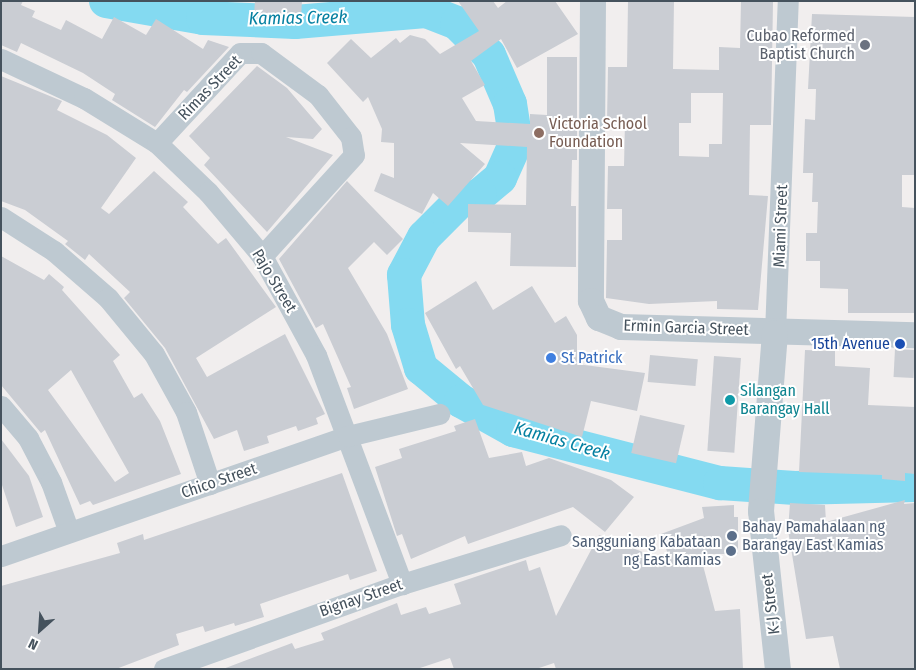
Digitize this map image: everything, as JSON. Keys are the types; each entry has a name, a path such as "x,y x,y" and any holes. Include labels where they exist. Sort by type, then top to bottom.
{"street":[{"name":"Ermin Garcia Street","path":"592,1 592,310 609,324 621,327 775,333 915,335"},
{"name":"Miami Street","path":"764,449 775,333 788,1"},
{"name":"Rimas Street","path":"157,143 240,53 261,53 318,95 351,138 354,155 262,256"},
{"name":"Pajo Street","path":"1,59 84,98 157,143 208,192 262,256 316,354 402,584"},
{"path":"1,217 54,251 108,298 154,354 186,412 210,484"},
{"path":"1,406 42,465 69,532"},
{"name":"Chico Street","path":"1,556 348,436 439,414"},
{"name":"K-J Street","path":"764,449 761,511 778,669"},
{"name":"Bignay Street","path":"164,669 402,584 561,535"}],"building":[{"path":"1,1 23,1 21,5 35,11 32,17 61,30 66,20 102,39 114,17 146,35 156,19 203,49 208,40 229,47 187,92 184,90 155,127 112,100 115,94 83,73 21,43 17,52 1,45"},
{"path":"255,1 302,1 301,18 254,15"},
{"path":"458,1 493,1 498,8 507,1 555,1 578,34 517,68 501,39 471,61 485,85 462,98 476,121 530,124 530,114 547,115 547,57 577,57 577,160 572,160 571,206 576,206 576,267 510,266 511,233 468,232 468,204 526,205 527,147 460,143 485,164 448,206 433,193 422,214 374,191 381,173 394,178 394,143 381,142 382,129 368,97 363,102 327,63 351,39 371,58 396,38 400,43 410,35 425,39 440,54 479,31"},
{"path":"628,1 674,1 673,69 719,70 719,47 740,48 741,1 773,1 771,125 750,125 749,195 768,196 758,310 717,309 717,301 649,304 606,298 607,240 622,240 622,209 607,209 608,166 624,166 625,122 607,121 608,67 627,67","holes":["691,93 723,93 722,144 709,144 709,157 679,156 679,123 691,123"]},
{"path":"812,14 915,17 915,175 902,175 902,207 915,208 915,313 848,313 848,289 820,288 820,261 806,261 806,233 817,233 818,202 812,202 813,173 803,173 805,119 815,120 816,89 808,89"},
{"path":"257,66 287,88 322,129 313,139 286,137 333,155 267,232 204,165 210,158 189,136"},
{"path":"1,76 62,101 57,110 107,135 136,158 101,208 109,214 154,171 188,202 183,207 218,244 226,238 276,307 196,358 207,377 285,334 325,414 316,418 318,424 298,431 296,426 267,436 269,443 244,451 237,430 214,439 165,348 124,298 130,292 89,254 85,260 65,244 68,241 25,210 1,201"},
{"path":"347,181 403,239 387,255 374,242 348,268 387,334 408,389 354,409 347,388 351,387 323,324 316,328 279,259"},
{"path":"1,256 44,280 49,274 64,287 62,290 120,355 113,361 134,398 142,393 160,421 181,474 93,505 90,501 80,505 45,430 41,433 1,385","holes":["71,370 129,473 115,482 48,390"]},
{"path":"476,281 493,310 532,286 555,323 566,316 577,335 577,364 645,373 637,411 591,401 582,437 483,405 460,366 456,369 425,313"},
{"path":"895,349 915,350 914,378 894,377"},
{"path":"805,350 835,351 835,366 870,368 868,405 915,407 915,474 905,473 905,481 882,479 882,475 799,472"},
{"path":"650,355 698,359 695,386 648,382"},
{"path":"714,356 741,358 734,453 707,451"},
{"path":"640,415 685,425 676,463 631,453"},
{"path":"475,419 489,458 522,452 526,466 549,458 611,480 634,497 605,532 573,507 468,544 465,536 411,559 402,534 397,536 375,467 402,458 399,449 456,431 454,426"},
{"path":"1,439 29,476 43,517 16,527 1,482"},
{"path":"342,473 377,571 350,580 348,574 260,604 264,617 235,626 234,623 205,632 203,626 176,634 179,645 116,669 1,669 1,586 120,553 117,543 143,534 144,540"},
{"path":"905,500 904,504 915,503 914,669 840,669 833,636 806,639 788,530 790,503 825,505 826,522"},
{"path":"734,505 734,517 738,517 738,554 700,554 715,611 740,609 743,669 556,669 554,663 536,669 454,669 450,658 417,669 223,669 292,643 295,649 324,640 321,633 397,603 401,615 426,607 429,614 461,604 454,584 526,560 529,571 540,567 556,616 599,535 671,563 661,534 704,518 702,507"}],"waterway":[{"name":"Kamias Creek","path":"106,1 203,18 295,22 426,11 457,23 489,55 510,104 516,142 500,178 480,195 459,202 424,237 404,275 408,325 421,368 461,401 513,430 720,483 795,488 915,485"}],"place":[{"name":"Cubao Reformed Baptist Church","path":"865,45"},
{"name":"Victoria School Foundation","path":"539,133"},
{"name":"15th Avenue","path":"900,344"},
{"name":"St Patrick","path":"551,358"},
{"name":"Silangan Barangay Hall","path":"730,400"},
{"name":"Bahay Pamahalaan ng Barangay East Kamias","path":"732,536"},
{"name":"Sangguniang Kabataan ng East Kamias","path":"731,551"}]}
